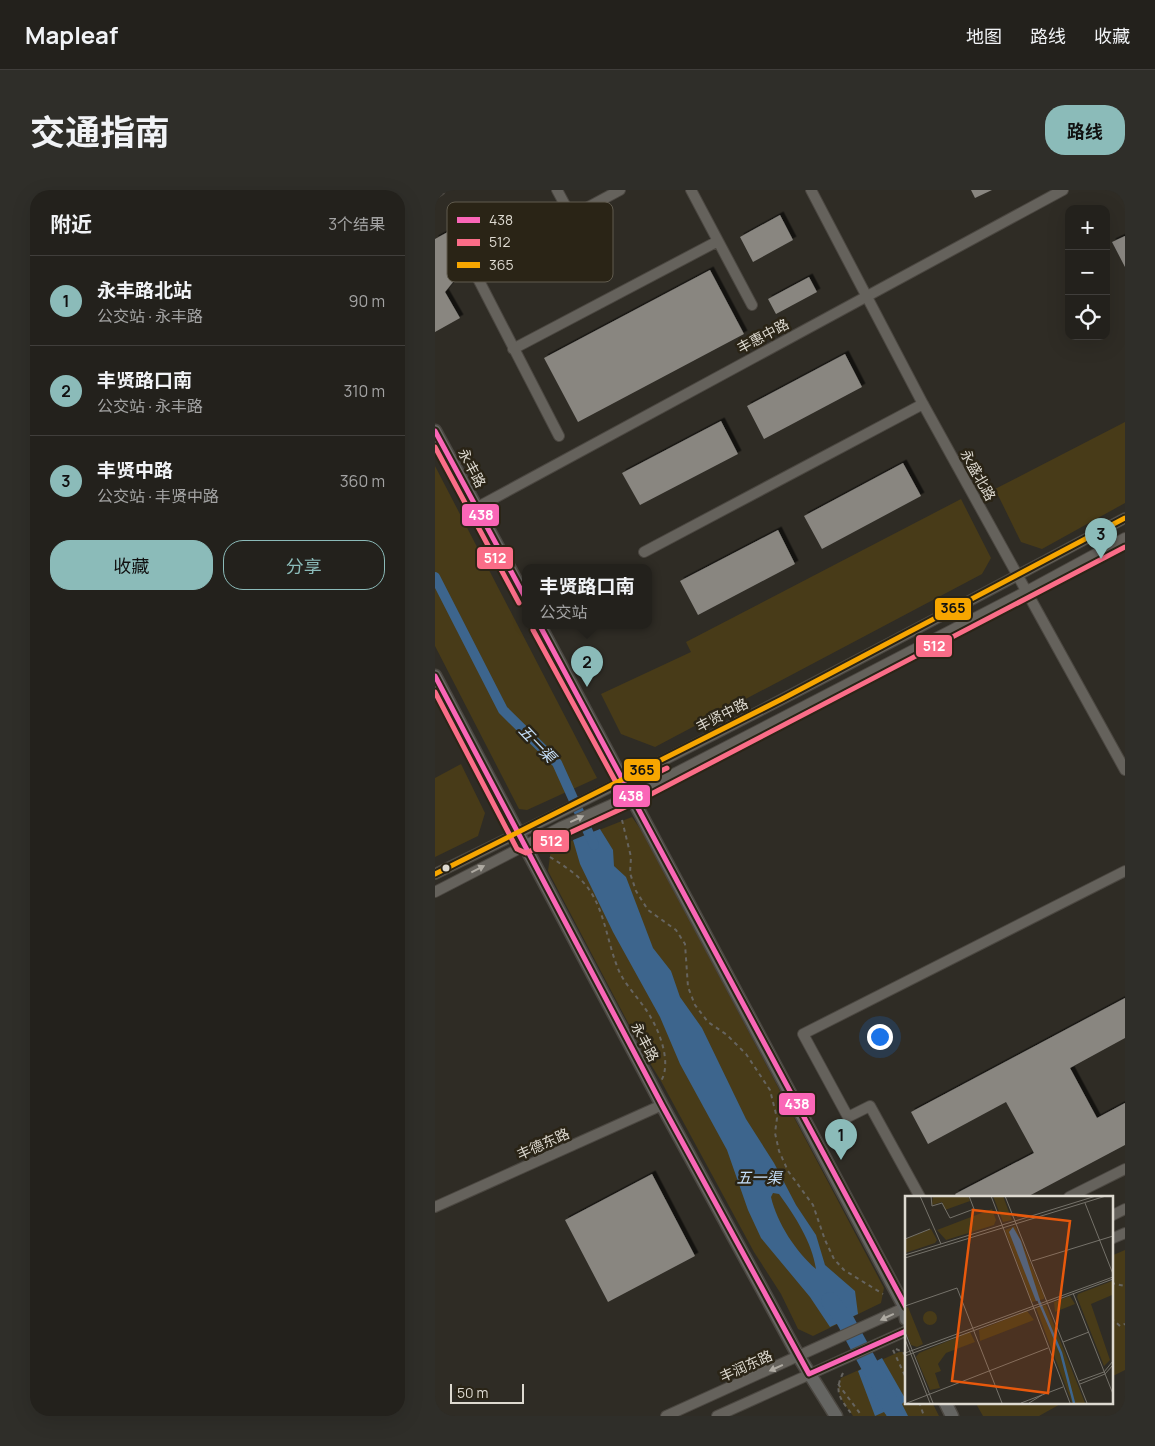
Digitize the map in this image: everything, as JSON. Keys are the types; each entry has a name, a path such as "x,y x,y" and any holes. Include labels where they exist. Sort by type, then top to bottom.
{"main road":[{"name":"永丰路","path":"435,431 522,592"},
{"path":"542,629 905,1309"},
{"name":"永丰路","path":"435,676 662,1105 799,1357 837,1416"},
{"path":"946,1404 952,1416"}],"street":[{"path":"435,193 440,190"},
{"path":"557,190 563,202"},
{"path":"597,202 620,190"},
{"path":"691,190 752,305"},
{"name":"永盛北路","path":"811,190 923,404 1125,770"},
{"name":"丰惠中路","path":"476,508 1063,190"},
{"path":"513,349 718,241"},
{"path":"480,282 559,436"},
{"path":"644,552 923,404"},
{"name":"丰贤中路","path":"435,874 588,800 1125,518"},
{"path":"435,892 561,827 631,796 1027,591 1125,538"},
{"path":"919,1196 870,1106 848,1117 803,1034 1125,871"},
{"name":"丰德东路","path":"435,1207 662,1105"},
{"path":"1071,1196 1125,1169"},
{"path":"1113,1215 1125,1209"},
{"path":"1113,1238 1125,1232"},
{"name":"丰润东路","path":"666,1416 869,1325 905,1311"},
{"path":"717,1416 905,1331"}],"path":[{"path":"622,820 631,857 629,872 636,891 648,910 676,930 685,944 688,986 695,1005 708,1022 727,1035 747,1054 770,1090 777,1118 775,1133 779,1151 788,1171 813,1205 825,1240 834,1259 844,1270 883,1294"},
{"path":"550,857 575,873 593,894 604,922 617,969 646,1009 658,1036 664,1056 666,1074 661,1081"},
{"path":"1113,1320 1121,1326 1125,1324"},
{"path":"905,1355 903,1352 895,1350 905,1375"},
{"path":"843,1373 837,1392 853,1416"},
{"path":"838,1384 862,1416"},
{"path":"920,1404 925,1416"}],"shaded area":[{"path":"1125,422 1125,503 1042,549 1021,542 995,489"},
{"path":"435,466 597,778 527,810 519,809 435,646"},
{"path":"961,499 991,558 982,574 655,747 621,734 601,694 691,652 686,642"},
{"path":"461,764 485,813 478,836 435,857 435,778"},
{"path":"632,817 646,837 884,1288 881,1303 813,1336 798,1329 781,1294 754,1252 645,1055 548,871 551,849"},
{"path":"1125,1250 1125,1370 1113,1376 1113,1255"},
{"path":"899,1352 903,1352 905,1355 905,1404 933,1404 939,1416 853,1416 839,1393 838,1388 841,1378"},
{"path":"976,1404 1060,1404 1039,1416 983,1416"}],"water":[{"name":"五一渠","path":"600,829 613,850 614,866 626,877 653,948 671,971 680,997 702,1028 746,1119 774,1163 796,1205 816,1235 825,1265 855,1291 858,1314 830,1327 810,1297 761,1238 748,1210 727,1150 680,1064 660,1017 613,932 580,864 573,840","holes":["773,1193 779,1194 797,1220 807,1239 816,1269 795,1246 778,1217 771,1197"]},
{"path":"882,1358 905,1398 902,1404 908,1416 887,1416 884,1412 875,1416 858,1371"}],"building":[{"path":"971,190 992,190 975,198"},
{"path":"780,215 793,240 753,262 740,237"},
{"path":"447,232 447,282 453,282 445,292 460,318 435,332 435,239"},
{"path":"1125,236 1125,267 1112,242"},
{"path":"710,270 744,334 578,422 544,358"},
{"path":"809,277 817,292 776,314 768,299"},
{"path":"845,354 862,387 764,439 747,406"},
{"path":"721,421 738,454 640,505 622,473"},
{"path":"903,463 921,496 822,549 804,516"},
{"path":"778,530 795,564 698,615 680,581"},
{"path":"1125,998 1125,1038 1070,1068 1097,1118 1125,1103 1125,1145 1029,1196 956,1196 955,1194 1034,1153 1006,1102 928,1144 911,1112"},
{"path":"652,1174 695,1256 608,1302 565,1220"}],"waterway":[{"name":"五一渠","path":"435,577 503,710 557,763 594,845"},
{"name":"五一渠","path":"830,1301 845,1320 897,1416"}],"transit line":[{"name":"438","path":"435,431 522,592"},
{"name":"512","path":"435,447 519,603"},
{"name":"365","path":"435,874 782,699 1125,518"},
{"name":"512","path":"435,692 517,849 526,853 634,803 1125,547"},
{"name":"438","path":"542,629 905,1305"},
{"name":"512","path":"533,630 618,786 626,788 667,768"},
{"name":"438","path":"435,676 662,1105 809,1374 905,1331"}],"place":[{"name":"丰贤中路","path":"1101,559"},
{"name":"丰贤路口南","path":"587,687"},
{"name":"永丰路北站","path":"841,1160"}]}
